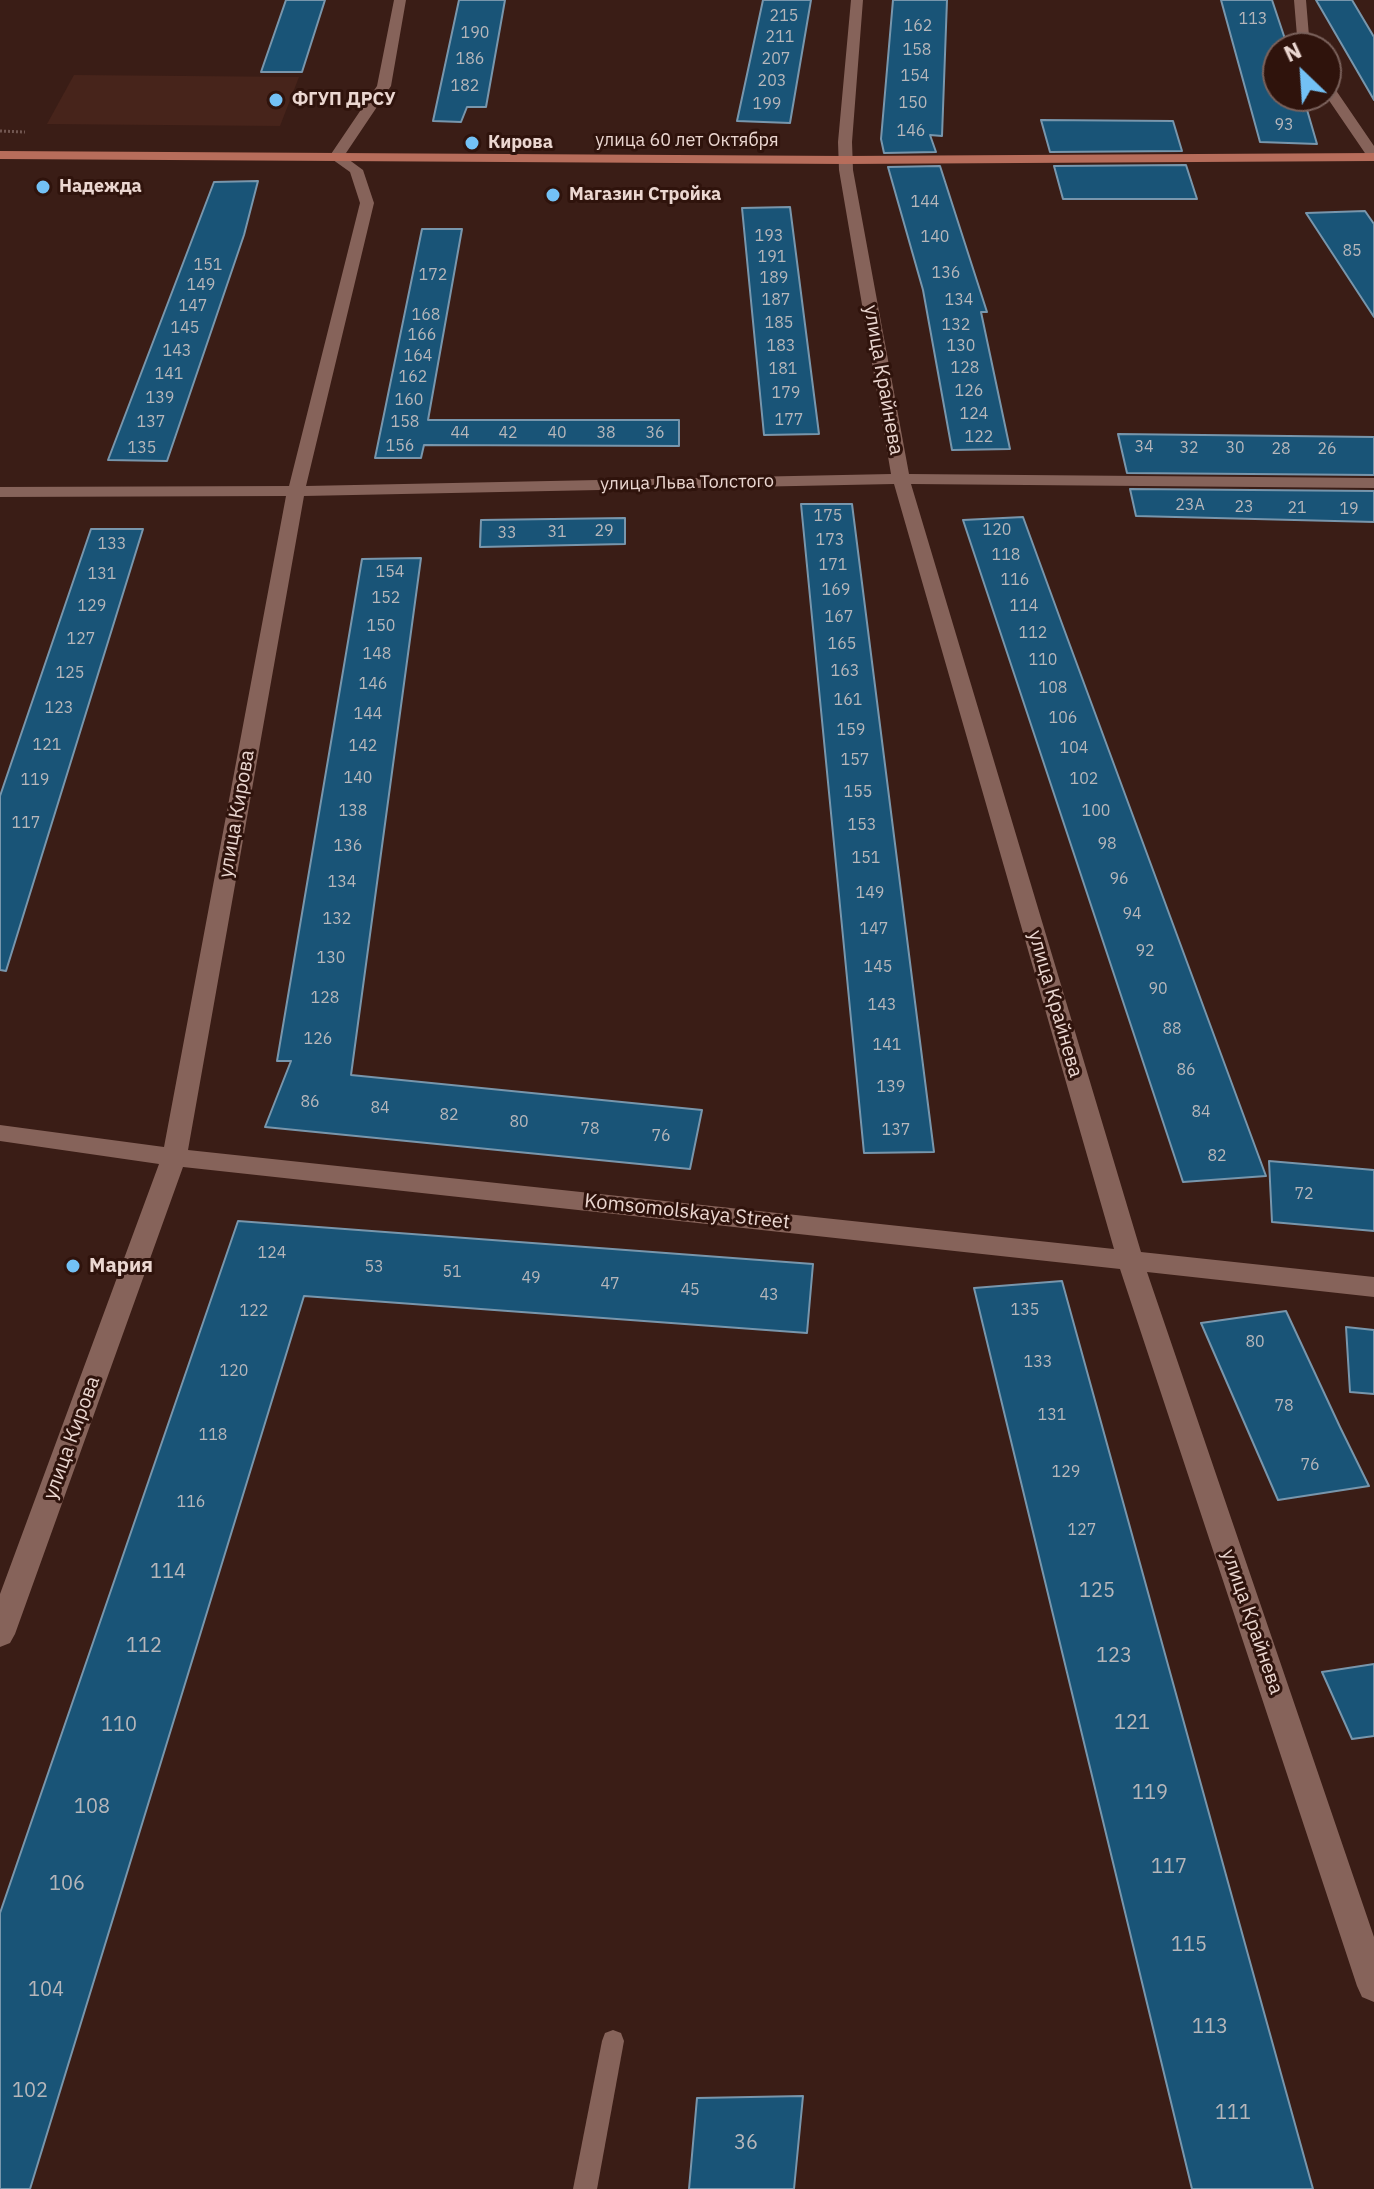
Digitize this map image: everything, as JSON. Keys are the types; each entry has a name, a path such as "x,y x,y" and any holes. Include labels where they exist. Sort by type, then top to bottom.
{"main road":[{"name":"улица 60 лет Октября","path":"0,155 845,160 1374,157"}],"street":[{"path":"336,157 384,86 400,0"},
{"name":"улица Крайнева","path":"857,0 845,160 901,479 1130,1259 1374,1986"},
{"path":"1300,0 1303,32"},
{"path":"1342,110 1374,157"},
{"name":"улица Кирова","path":"0,1634 174,1157 296,491 367,203 356,170 336,157"},
{"name":"улица Льва Толстого","path":"0,492 296,491 901,479 1374,483"},
{"name":"Komsomolskaya Street","path":"0,1133 174,1157 1374,1287"}],"lane":[{"path":"585,2189 613,2041"}],"shaded area":[{"name":"ФГУП ДРСУ","path":"74,75 299,77 280,126 47,124"}],"building":[{"path":"286,0 325,0 302,72 261,72"},
{"path":"459,0 505,0 486,107 467,107 461,122 433,121"},
{"path":"763,0 811,0 790,123 737,121"},
{"path":"893,0 947,0 942,136 930,135 936,152 884,153 881,139"},
{"path":"1221,0 1272,0 1283,32 1262,32 1262,112 1308,112 1317,144 1260,142"},
{"path":"1316,0 1352,0 1374,37 1374,100 1342,45 1342,32 1335,32"},
{"path":"1041,120 1173,121 1182,151 1050,152"},
{"path":"1186,165 1197,199 1063,199 1054,166"},
{"path":"940,166 987,312 981,312 1010,449 952,450 923,290 888,167"},
{"path":"258,181 244,235 167,461 108,460 214,182"},
{"path":"790,207 819,434 764,435 742,208"},
{"path":"1365,211 1374,224 1374,317 1306,213"},
{"path":"422,229 462,229 428,420 679,420 679,446 424,445 421,458 375,458"},
{"path":"1118,434 1374,437 1374,475 1127,473"},
{"path":"1130,489 1374,491 1374,522 1136,516"},
{"path":"801,504 852,504 934,1152 864,1153"},
{"path":"1023,517 1266,1176 1183,1182 963,520"},
{"path":"625,518 625,544 480,547 481,520"},
{"path":"91,529 143,529 6,971 0,970 0,796"},
{"path":"421,558 351,1075 702,1110 690,1169 265,1127 291,1061 277,1061 362,559"},
{"path":"1269,1161 1374,1170 1374,1231 1272,1222"},
{"path":"238,1221 813,1264 807,1333 304,1296 30,2189 0,2189 0,1913"},
{"path":"1062,1281 1313,2189 1192,2189 974,1288"},
{"path":"1286,1311 1369,1486 1278,1500 1201,1323"},
{"path":"1346,1327 1374,1330 1374,1394 1350,1392"},
{"path":"1374,1664 1374,1736 1352,1739 1322,1672"},
{"path":"803,2096 794,2189 689,2189 697,2098"}],"place":[{"name":"ФГУП ДРСУ","path":"276,100"},
{"name":"Кирова","path":"472,143"},
{"name":"Надежда","path":"43,187"},
{"name":"Магазин Стройка","path":"553,195"},
{"name":"Мария","path":"73,1266"}]}
